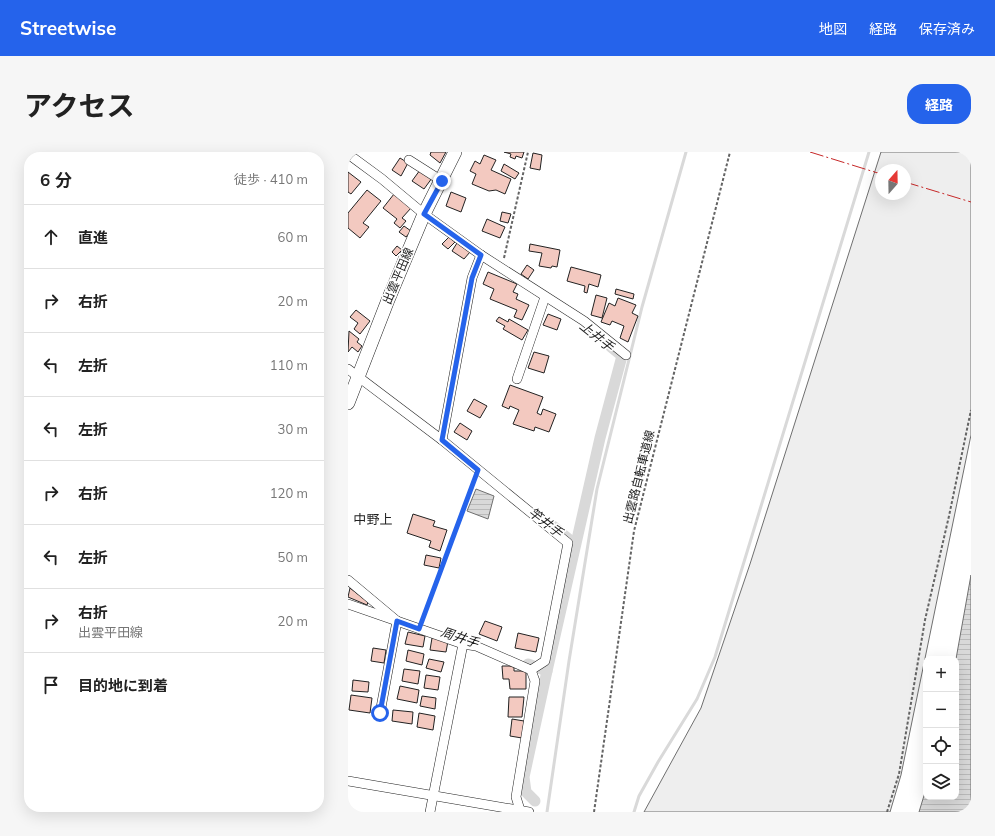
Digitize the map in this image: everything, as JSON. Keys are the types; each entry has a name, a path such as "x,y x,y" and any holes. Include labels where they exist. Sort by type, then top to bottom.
{"main road":[{"name":"出雲平田線","path":"348,404 388,300 424,214 442,181 455,152"}],"street":[{"path":"348,154 382,179 424,214 501,269 584,321 626,355"},
{"path":"409,160 442,181"},
{"path":"442,440 472,278 481,255"},
{"path":"517,380 545,297"},
{"path":"348,369 442,440 568,543 545,661 532,670"},
{"path":"348,580 397,621"},
{"path":"348,604 498,655 532,670"},
{"path":"380,713 397,621"},
{"path":"430,812 463,644"},
{"path":"524,811 516,797 535,682 532,670"},
{"path":"348,781 524,811"}],"path":[{"path":"501,269 528,152"},
{"name":"出雲路自転車道線","path":"594,812 634,531 730,152"},
{"path":"887,812 899,774 925,620 971,410"},
{"path":"419,629 478,470"}],"shaded area":[{"path":"881,152 971,152 971,435 926,656 923,656 923,668 901,775 890,812 644,812 701,708 750,564 875,171 875,200 911,200 911,164 877,164"},
{"path":"476,489 494,496 488,519 467,511"},
{"path":"971,575 971,812 919,812 923,799 959,800 959,656 957,656"}],"building":[{"path":"431,152 446,152 440,163 430,155"},
{"path":"504,152 524,152 522,158 516,156 515,159 510,157 511,154"},
{"path":"533,153 542,155 540,170 530,168"},
{"path":"484,155 496,160 491,170 511,179 505,194 496,190 489,191 472,184 476,174 470,171 475,161 480,164"},
{"path":"400,158 408,163 401,176 392,170"},
{"path":"504,164 519,173 515,179 501,171"},
{"path":"420,170 432,178 424,189 412,181"},
{"path":"348,172 361,182 351,194 348,192"},
{"path":"367,190 381,201 363,223 369,227 360,238 348,228 348,213"},
{"path":"451,192 466,198 461,212 446,206"},
{"path":"394,194 411,208 402,218 406,221 400,228 394,223 397,219 383,208"},
{"path":"502,212 511,214 508,223 500,221"},
{"path":"487,219 505,227 500,238 482,231"},
{"path":"404,226 411,231 406,237 399,232"},
{"path":"449,237 455,242 448,249 442,244"},
{"path":"457,243 470,252 464,259 452,251"},
{"path":"530,244 560,250 557,267 552,266 551,268 539,266 542,253 529,251"},
{"path":"397,246 402,250 396,256 392,252"},
{"path":"527,265 534,270 528,279 521,274"},
{"path":"571,267 601,275 598,287 589,284 587,293 584,292 585,286 567,281"},
{"path":"488,272 517,284 513,292 518,294 516,299 529,305 522,320 514,317 517,310 490,299 494,289 483,284"},
{"path":"616,289 634,294 633,299 615,294"},
{"path":"596,295 607,298 602,318 591,315"},
{"path":"618,298 636,305 632,313 638,316 628,342 620,338 624,326 612,321 610,325 601,322 609,303 615,306"},
{"path":"356,310 370,321 360,334 354,329 358,323 350,317"},
{"path":"548,314 561,319 557,330 543,325"},
{"path":"499,317 508,322 509,319 528,330 522,340 503,329 505,326 496,321"},
{"path":"349,331 359,339 357,342 362,346 358,352 352,347 348,352"},
{"path":"534,352 549,356 544,373 528,368"},
{"path":"510,385 543,397 537,413 541,415 543,409 556,414 549,432 535,427 534,431 513,424 519,410 510,406 509,409 502,406"},
{"path":"474,399 487,406 480,418 467,411"},
{"path":"460,423 472,431 467,440 454,432"},
{"path":"413,514 435,521 433,526 447,530 440,551 429,547 431,541 407,533"},
{"path":"426,555 441,558 439,568 424,565"},
{"path":"350,588 368,602 367,605 348,597"},
{"path":"485,621 502,627 497,641 479,634"},
{"path":"408,632 425,636 423,647 405,644"},
{"path":"518,633 539,638 536,652 515,648"},
{"path":"432,638 448,641 446,652 430,650"},
{"path":"373,648 386,650 384,663 371,661"},
{"path":"408,650 424,654 422,665 406,661"},
{"path":"429,659 444,662 441,672 426,668"},
{"path":"502,666 514,666 514,671 526,671 526,689 510,689 509,679 503,679"},
{"path":"404,669 420,671 418,684 402,681"},
{"path":"426,675 440,677 438,690 424,688"},
{"path":"353,680 369,682 368,692 352,691"},
{"path":"400,686 419,690 417,703 397,699"},
{"path":"351,695 372,698 370,713 349,710"},
{"path":"422,696 436,698 435,709 420,706"},
{"path":"509,697 524,697 522,717 508,717"},
{"path":"393,710 413,712 412,724 392,721"},
{"path":"419,713 435,716 433,730 417,727"},
{"path":"512,719 524,721 522,738 510,736"}],"waterway":[{"path":"547,812 569,661 597,489 642,307 686,152"},
{"path":"634,812 639,796 697,699 715,657 869,152"},
{"name":"上井手","path":"528,664 547,671 600,438 622,356 611,347"},
{"name":"竿井手","path":"553,526 571,541 569,552"},
{"name":"竿井手","path":"535,801 526,792 524,777 547,671 547,665"}],"power":[{"path":"810,152 875,172"},
{"path":"911,184 971,202"}],"district":[{"name":"中野上","path":"373,519"}],"route":[{"path":"380,713 397,621 419,629 478,470 442,440 472,278 481,255 424,214 442,181"}],"water label":[{"name":"周井手","path":"460,637"}]}
